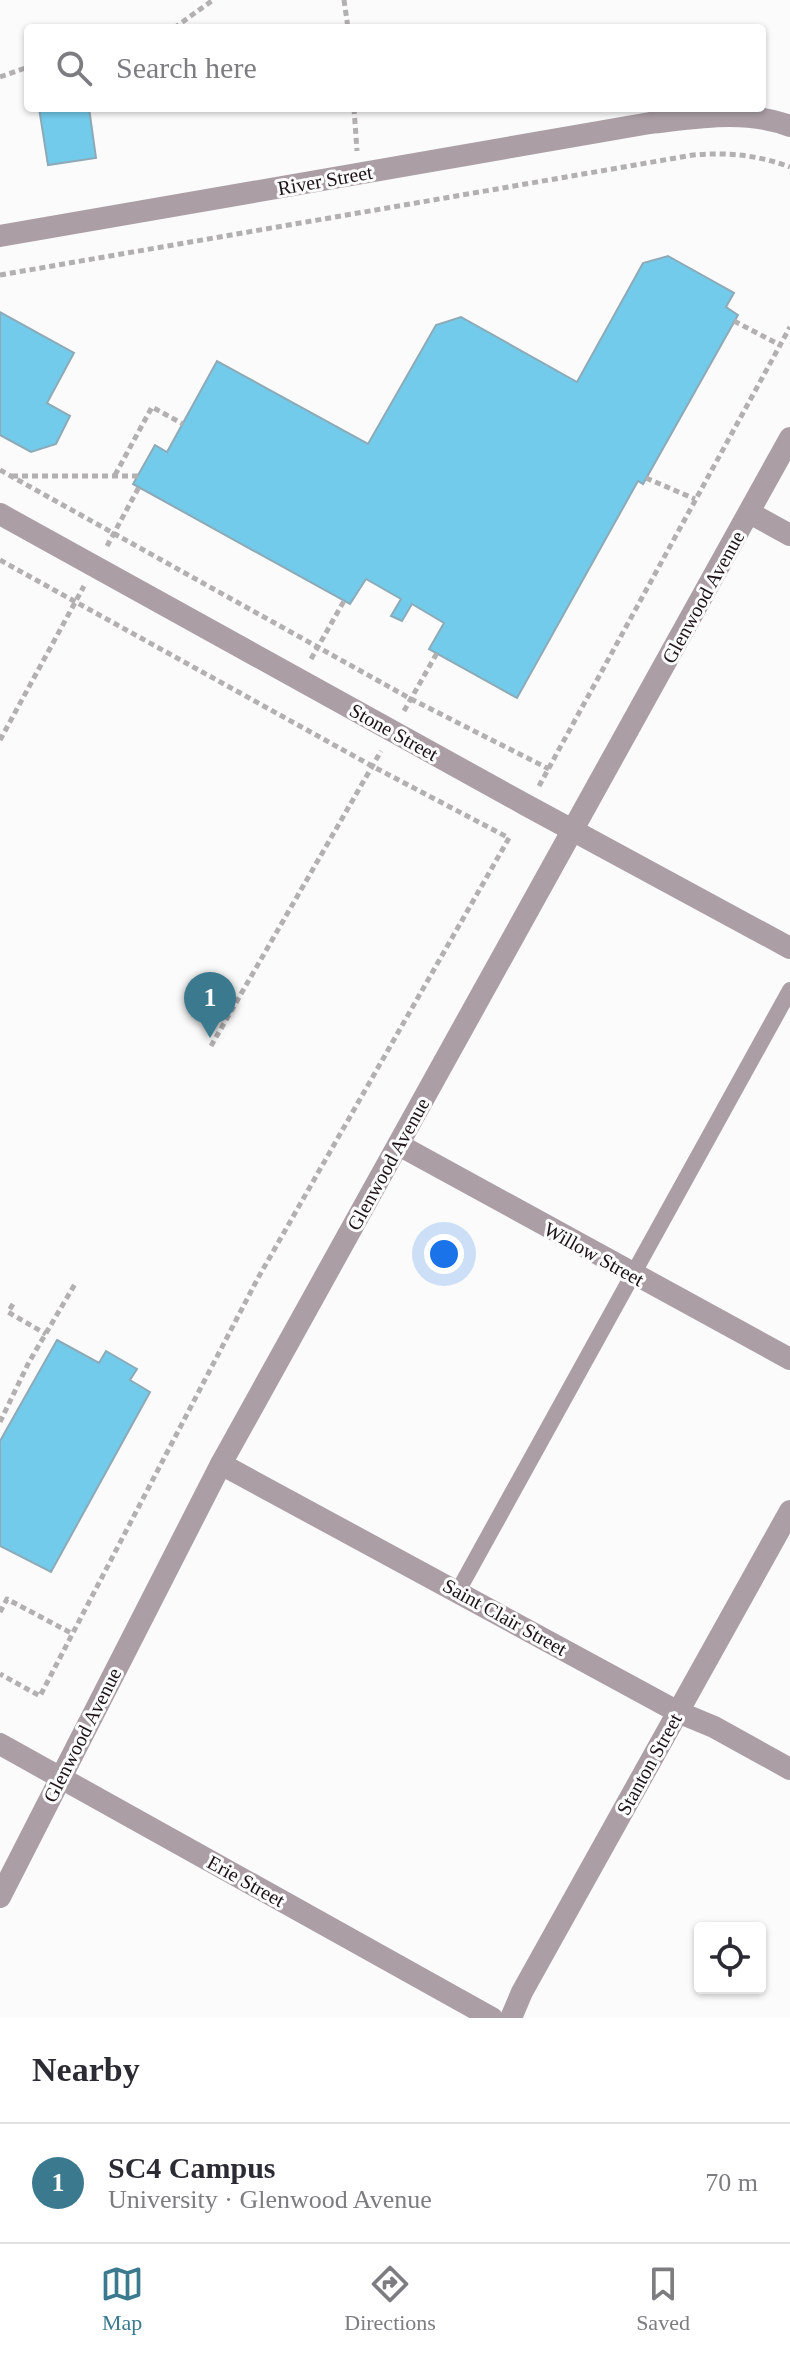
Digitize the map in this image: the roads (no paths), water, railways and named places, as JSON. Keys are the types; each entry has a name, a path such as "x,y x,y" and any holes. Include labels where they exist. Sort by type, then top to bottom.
{"street":[{"name":"River Street","path":"0,236 650,123 722,115 775,120 790,126"},
{"name":"Glenwood Avenue","path":"0,1897 221,1464 790,438"},
{"path":"750,513 790,535"},
{"name":"Stone Street","path":"0,514 790,948"},
{"name":"Willow Street","path":"399,1145 790,1359"},
{"name":"Saint Clair Street","path":"221,1464 678,1712 714,1727 790,1769"},
{"name":"Stanton Street","path":"511,2018 522,1992 790,1511"},
{"name":"Erie Street","path":"0,1744 492,2018"}],"lane":[{"path":"458,1591 790,990"}],"place":[{"name":"SC4 Campus","path":"210,1038"}]}
